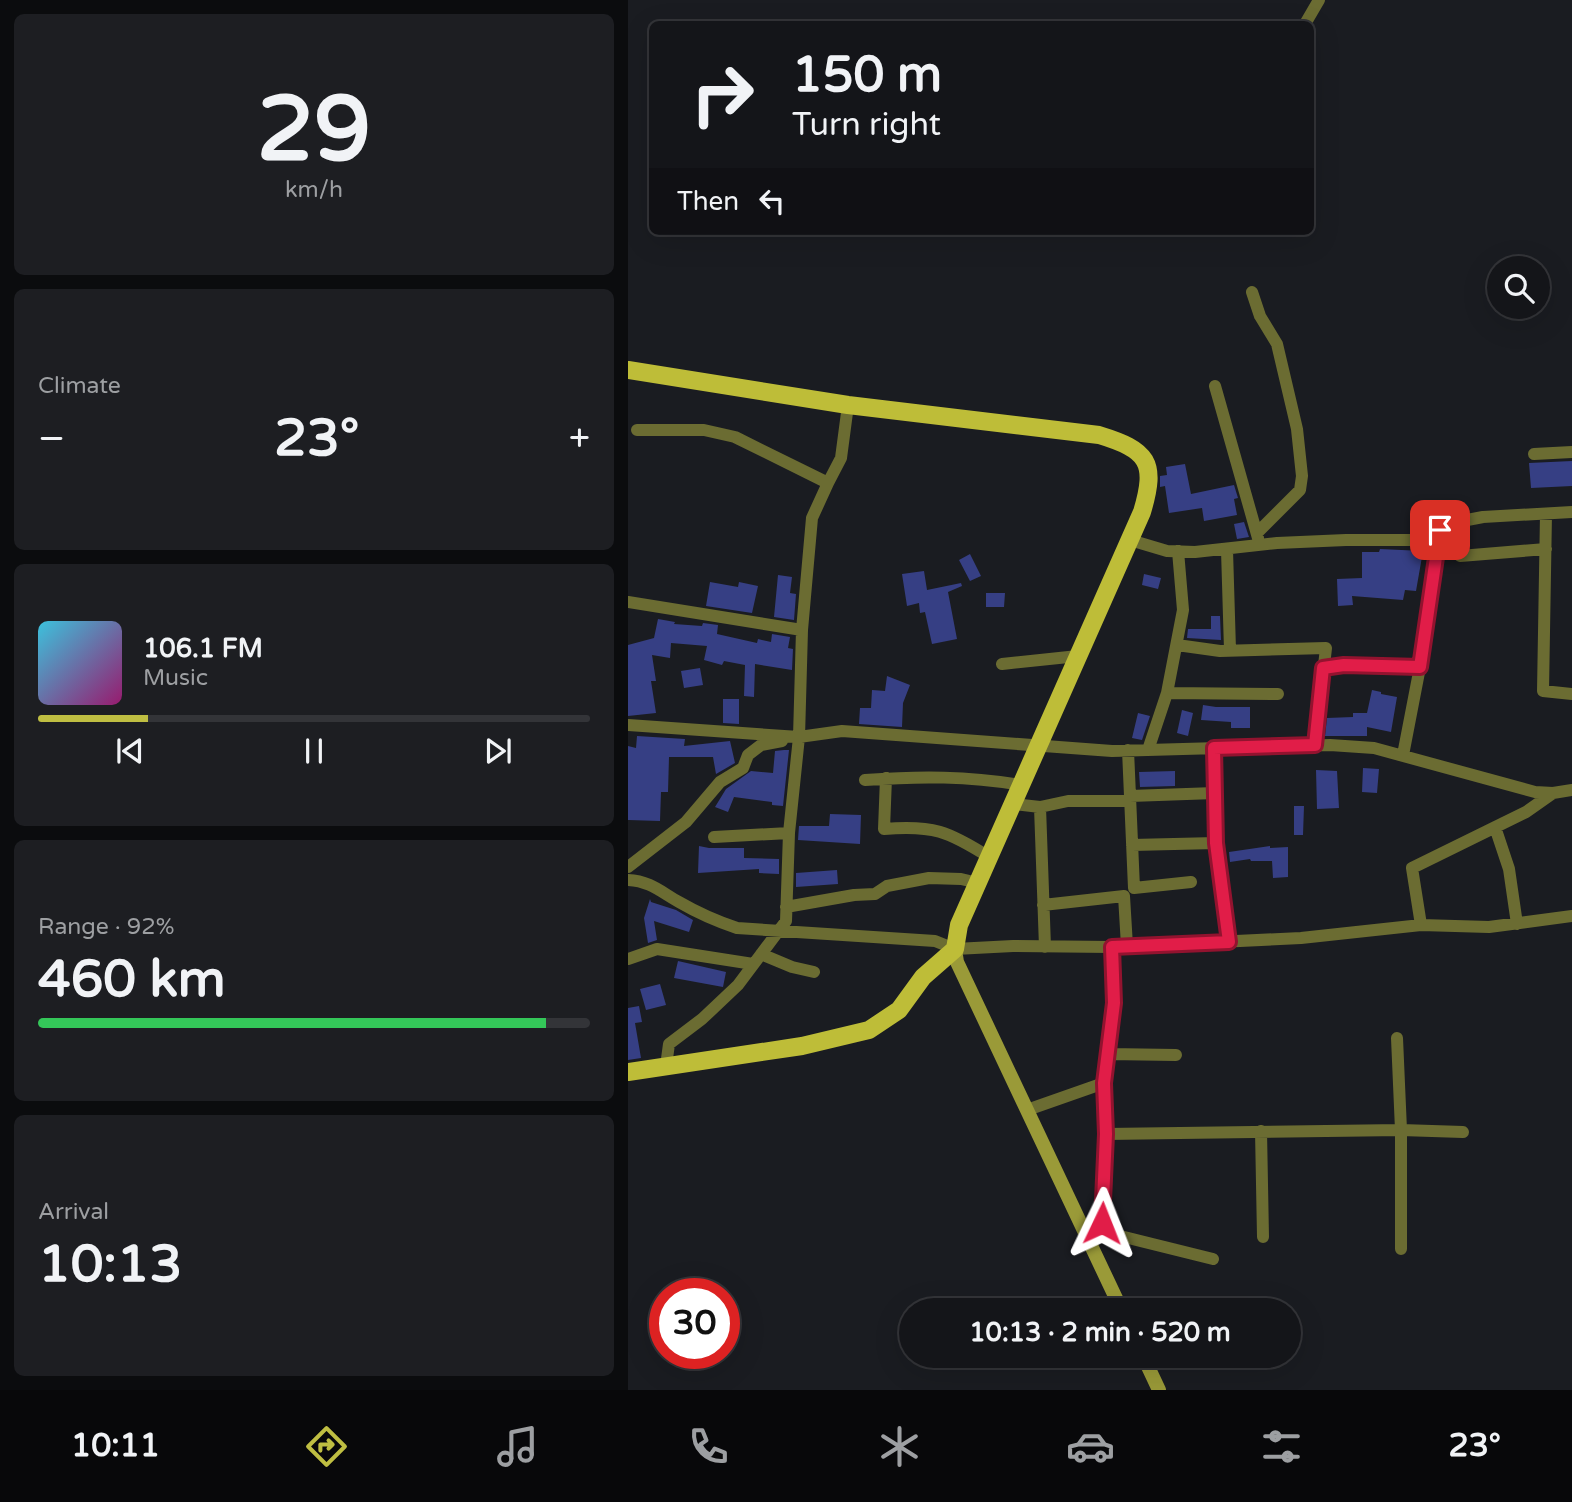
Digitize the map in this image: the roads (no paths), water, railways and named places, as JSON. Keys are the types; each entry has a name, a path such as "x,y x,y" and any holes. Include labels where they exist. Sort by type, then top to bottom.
{"main road":[{"path":"628,370 848,405 1050,427 1099,435 1124,442 1145,460 1150,473 1149,489 1130,540 959,925 955,949 958,961 1028,1110 1092,1234 1117,1298"},
{"path":"628,1072 802,1046 869,1030 899,1010 923,977 955,949"},
{"path":"1149,1368 1159,1390"}],"street":[{"path":"1307,21 1319,0"},
{"path":"1252,292 1260,316 1277,344 1297,429 1302,476 1300,490 1259,539"},
{"path":"1215,386 1259,539"},
{"path":"666,1066 669,1044 702,1019 738,985 786,921 789,834 799,737 802,630 812,518 841,458 848,405"},
{"path":"637,429 704,430 735,437 828,482"},
{"path":"1534,454 1572,452"},
{"path":"1130,540 1167,551 1227,550 1259,539 1413,540 1483,517 1572,512"},
{"path":"1546,514 1543,691 1572,694"},
{"path":"1403,755 1420,667 1440,530"},
{"path":"1460,556 1546,549"},
{"path":"1227,550 1230,650"},
{"path":"1148,750 1166,693 1183,610 1178,551"},
{"path":"628,602 802,630"},
{"path":"1177,645 1230,650 1326,648 1315,745"},
{"path":"1002,664 1078,656"},
{"path":"1323,668 1344,665 1420,667"},
{"path":"1166,693 1278,694"},
{"path":"628,725 799,737"},
{"path":"628,867 686,822 721,782 742,768 748,755 761,745 842,731 1038,747 1128,750 1315,745 1374,748 1535,792 1572,790"},
{"path":"1214,748 1216,843 1229,942"},
{"path":"1128,750 1134,888 1191,882"},
{"path":"865,780 947,776 1021,785"},
{"path":"886,778 884,829 929,828 960,838 989,857"},
{"path":"1013,804 1040,807 1068,801 1215,793"},
{"path":"1421,925 1412,868 1526,812 1553,793"},
{"path":"1040,807 1045,947"},
{"path":"1495,827 1509,869 1517,924"},
{"path":"714,837 789,834"},
{"path":"1132,845 1216,843"},
{"path":"786,907 875,894 887,886 929,878 960,878 978,883"},
{"path":"628,880 655,885 678,902 736,928 935,941 955,949 1229,942 1301,938 1421,925 1489,927 1572,916"},
{"path":"1043,905 1124,897 1127,946"},
{"path":"1092,1234 1102,1223 1106,1134 1104,1083 1114,1003 1112,947"},
{"path":"628,959 657,949 757,959 814,972"},
{"path":"1397,1038 1401,1130 1401,1249"},
{"path":"1108,1054 1176,1055"},
{"path":"1028,1110 1104,1083"},
{"path":"1106,1134 1401,1130 1463,1132"},
{"path":"1261,1131 1263,1237"},
{"path":"1092,1234 1213,1259"}]}
